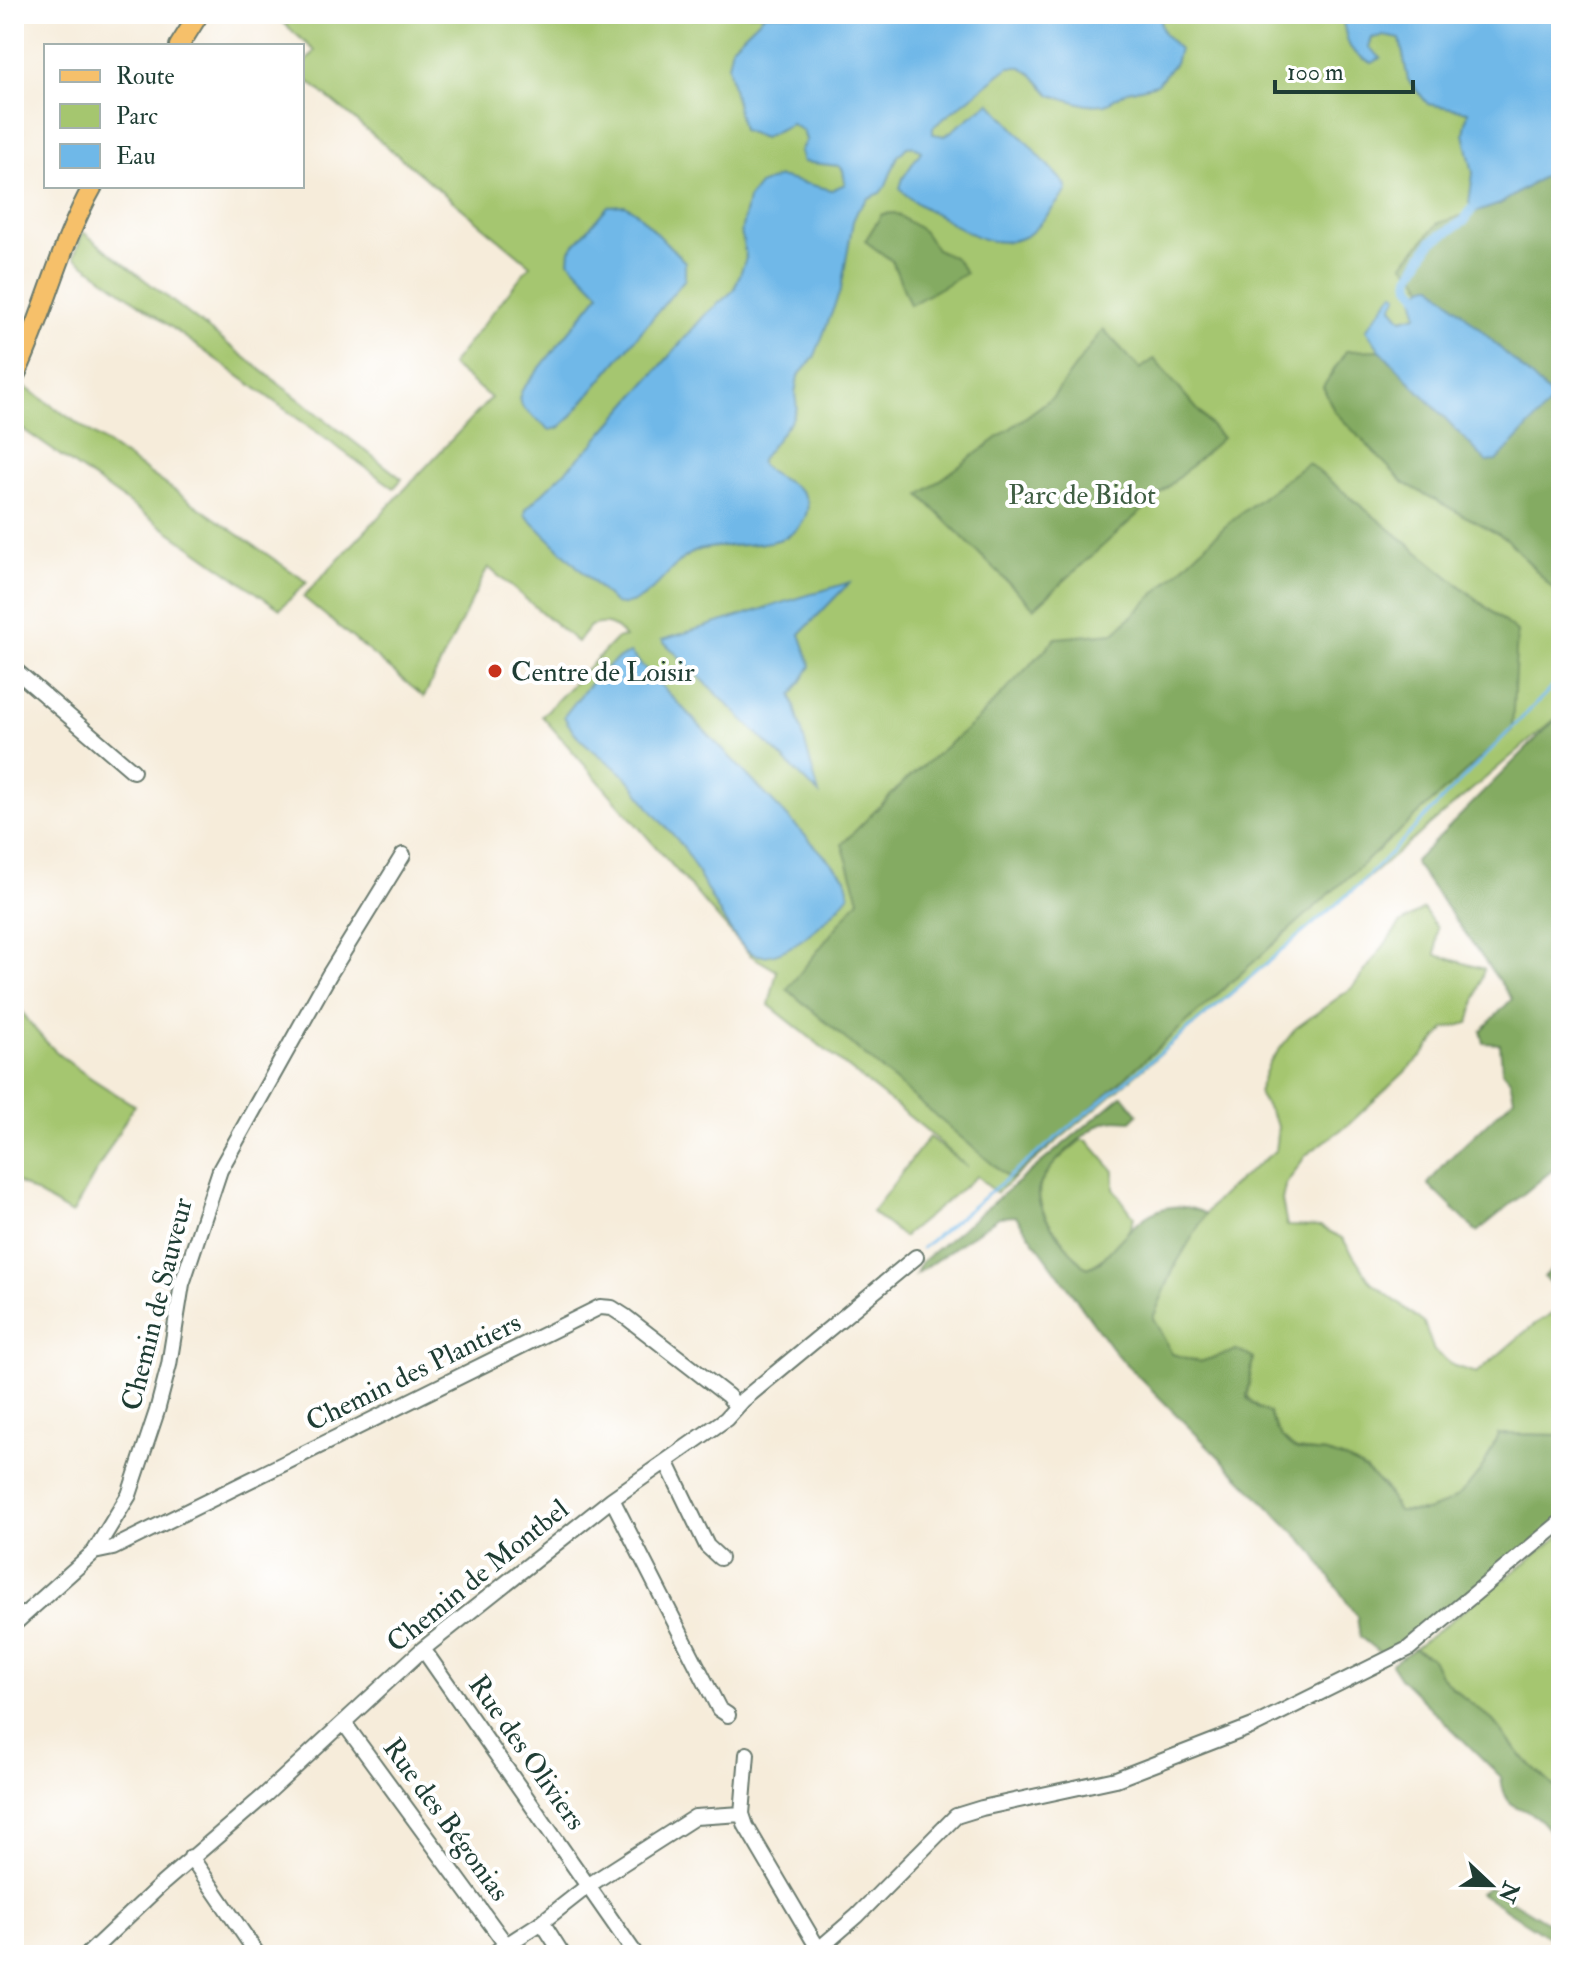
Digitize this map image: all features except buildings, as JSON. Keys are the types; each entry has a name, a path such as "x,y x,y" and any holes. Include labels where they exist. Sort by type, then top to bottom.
{"main road":[{"path":"180,44 199,14"},
{"path":"14,378 40,320 67,241 92,188"}],"street":[{"path":"14,669 133,771"},
{"name":"Chemin de Sauveur","path":"14,1624 94,1552 129,1495 169,1365 182,1284 220,1170 329,975 403,855"},
{"name":"Chemin de Montbel","path":"87,1955 191,1857 423,1649 612,1499 726,1419 916,1257"},
{"name":"Chemin des Plantiers","path":"94,1552 113,1548 600,1307 612,1308 626,1317 728,1396 737,1407"},
{"path":"666,1461 707,1546 720,1558"},
{"path":"612,1499 719,1709 728,1715"},
{"path":"747,1754 742,1814 746,1826 815,1952 857,1916 956,1816 1116,1779 1253,1726 1408,1649 1561,1522"},
{"name":"Rue des Oliviers","path":"423,1649 636,1955"},
{"name":"Rue des Bégonias","path":"344,1723 507,1946"},
{"path":"491,1955 542,1922 589,1885 695,1817 742,1814"},
{"path":"191,1857 258,1955"},
{"path":"542,1922 563,1955"}],"green space":[{"name":"Parc de Bidot","path":"273,14 1561,14 1561,714 996,1193 977,1176 903,1237 872,1212 929,1137 967,1167 925,1129 769,1005 777,971 750,955 542,716 616,639 625,637 614,626 605,624 590,626 577,642 488,567 424,697 303,597 491,398 451,365 530,265 304,78 304,64 315,51"},
{"path":"1561,165 1561,598 1507,539 1404,483 1334,411 1323,387 1346,351 1380,350 1487,462 1549,394 1433,286 1423,287 1417,276 1403,264 1438,223 1500,204"},
{"path":"895,213 923,231 936,249 955,258 966,273 910,305 892,261 865,241 882,214"},
{"path":"83,232 402,479 394,488 74,257"},
{"path":"1103,329 1140,369 1154,359 1222,438 1034,608 920,495 1053,397"},
{"path":"22,385 307,582 280,609 14,423 14,401"},
{"path":"1308,463 1517,632 1512,730 1011,1180 787,989 859,899 842,844 905,781 976,721 1056,638 1114,633 1233,519"},
{"path":"1561,714 1561,1163 1477,1232 1428,1184 1448,1160 1514,1098 1510,1080 1502,1070 1500,1044 1484,1043 1481,1031 1512,999 1414,862"},
{"path":"1423,909 1437,928 1436,955 1484,969 1469,1023 1445,1029 1420,1058 1349,1124 1306,1155 1285,1186 1282,1200 1287,1226 1321,1227 1342,1238 1371,1282 1424,1323 1434,1351 1454,1366 1477,1373 1561,1304 1561,1435 1498,1434 1487,1459 1463,1491 1442,1506 1413,1512 1397,1511 1384,1485 1327,1453 1296,1450 1279,1435 1269,1413 1259,1408 1247,1395 1237,1350 1200,1362 1172,1354 1152,1318 1197,1225 1213,1204 1275,1151 1278,1126 1258,1092 1269,1063 1296,1028 1353,987 1400,924"},
{"path":"14,998 38,1033 66,1060 134,1105 72,1214 14,1180"},
{"path":"1123,1095 1138,1114 1131,1121 1101,1124 1061,1156 1039,1188 1040,1206 1056,1233 1082,1265 1088,1268 1099,1263 1145,1217 1159,1210 1189,1208 1206,1214 1175,1266 1153,1318 1172,1354 1200,1362 1237,1350 1253,1358 1247,1398 1269,1413 1290,1446 1350,1461 1378,1481 1398,1511 1418,1512 1442,1505 1464,1490 1481,1470 1498,1434 1561,1435 1561,1521 1384,1656 1360,1637 1357,1617 1311,1549 1117,1355 1016,1216 999,1217 916,1274 921,1262"},
{"path":"1081,1140 1088,1141 1114,1171 1114,1189 1134,1217 1128,1232 1116,1247 1088,1268 1082,1265 1057,1234 1040,1200 1040,1188 1047,1171"},
{"path":"1561,1259 1561,1291 1559,1293 1544,1277"},
{"path":"1561,1535 1561,1793 1522,1757 1493,1721 1451,1687 1431,1657 1414,1649"},
{"path":"1414,1649 1431,1657 1451,1687 1493,1721 1522,1757 1561,1793 1561,1847 1541,1821 1510,1803 1501,1777 1400,1678 1391,1664"},
{"path":"1489,1887 1561,1931 1561,1945 1480,1893"}],"water":[{"path":"765,14 1162,14 1162,30 1179,49 1175,63 1157,84 1128,91 1106,104 1087,105 1051,95 1021,67 1009,67 933,127 933,134 945,136 990,102 1065,184 1067,191 1026,236 1003,242 981,238 908,197 900,188 921,151 913,146 907,147 898,156 880,193 868,198 858,210 853,221 841,289 814,358 798,376 795,394 797,408 760,461 765,468 803,494 807,511 801,525 790,535 761,544 699,550 677,564 639,600 615,604 525,515 526,509 593,444 704,316 734,290 746,258 741,232 748,199 759,185 779,177 832,190 845,184 843,170 839,166 803,162 800,151 806,140 803,131 791,124 763,138 742,130 728,65 732,46"},
{"path":"1341,14 1561,14 1561,165 1500,204 1477,212 1469,203 1473,173 1464,134 1468,111 1428,104 1408,80 1400,39 1384,36 1372,38 1369,47 1381,58 1372,63 1356,54 1349,44"},
{"path":"625,205 636,212 685,262 685,279 569,419 559,428 550,430 523,408 519,399 522,390 600,293 569,261 570,250 608,206"},
{"path":"1433,285 1549,394 1551,400 1548,406 1497,461 1487,462 1380,350 1366,330 1394,292 1398,295 1392,307 1402,319 1417,315 1415,298 1423,287"},
{"path":"850,582 800,634 811,666 792,696 819,794 662,640"},
{"path":"630,653 846,878 849,895 819,926 792,946 766,955 754,954 745,948 725,922 679,842 632,783 584,743 569,726 564,716 585,689 611,663"}],"waterway":[{"path":"1418,294 1411,286 1410,277 1431,242 1464,221 1472,209"},
{"path":"922,1248 1359,885 1561,678"}],"place":[{"name":"Centre de Loisir","path":"495,671"}]}
